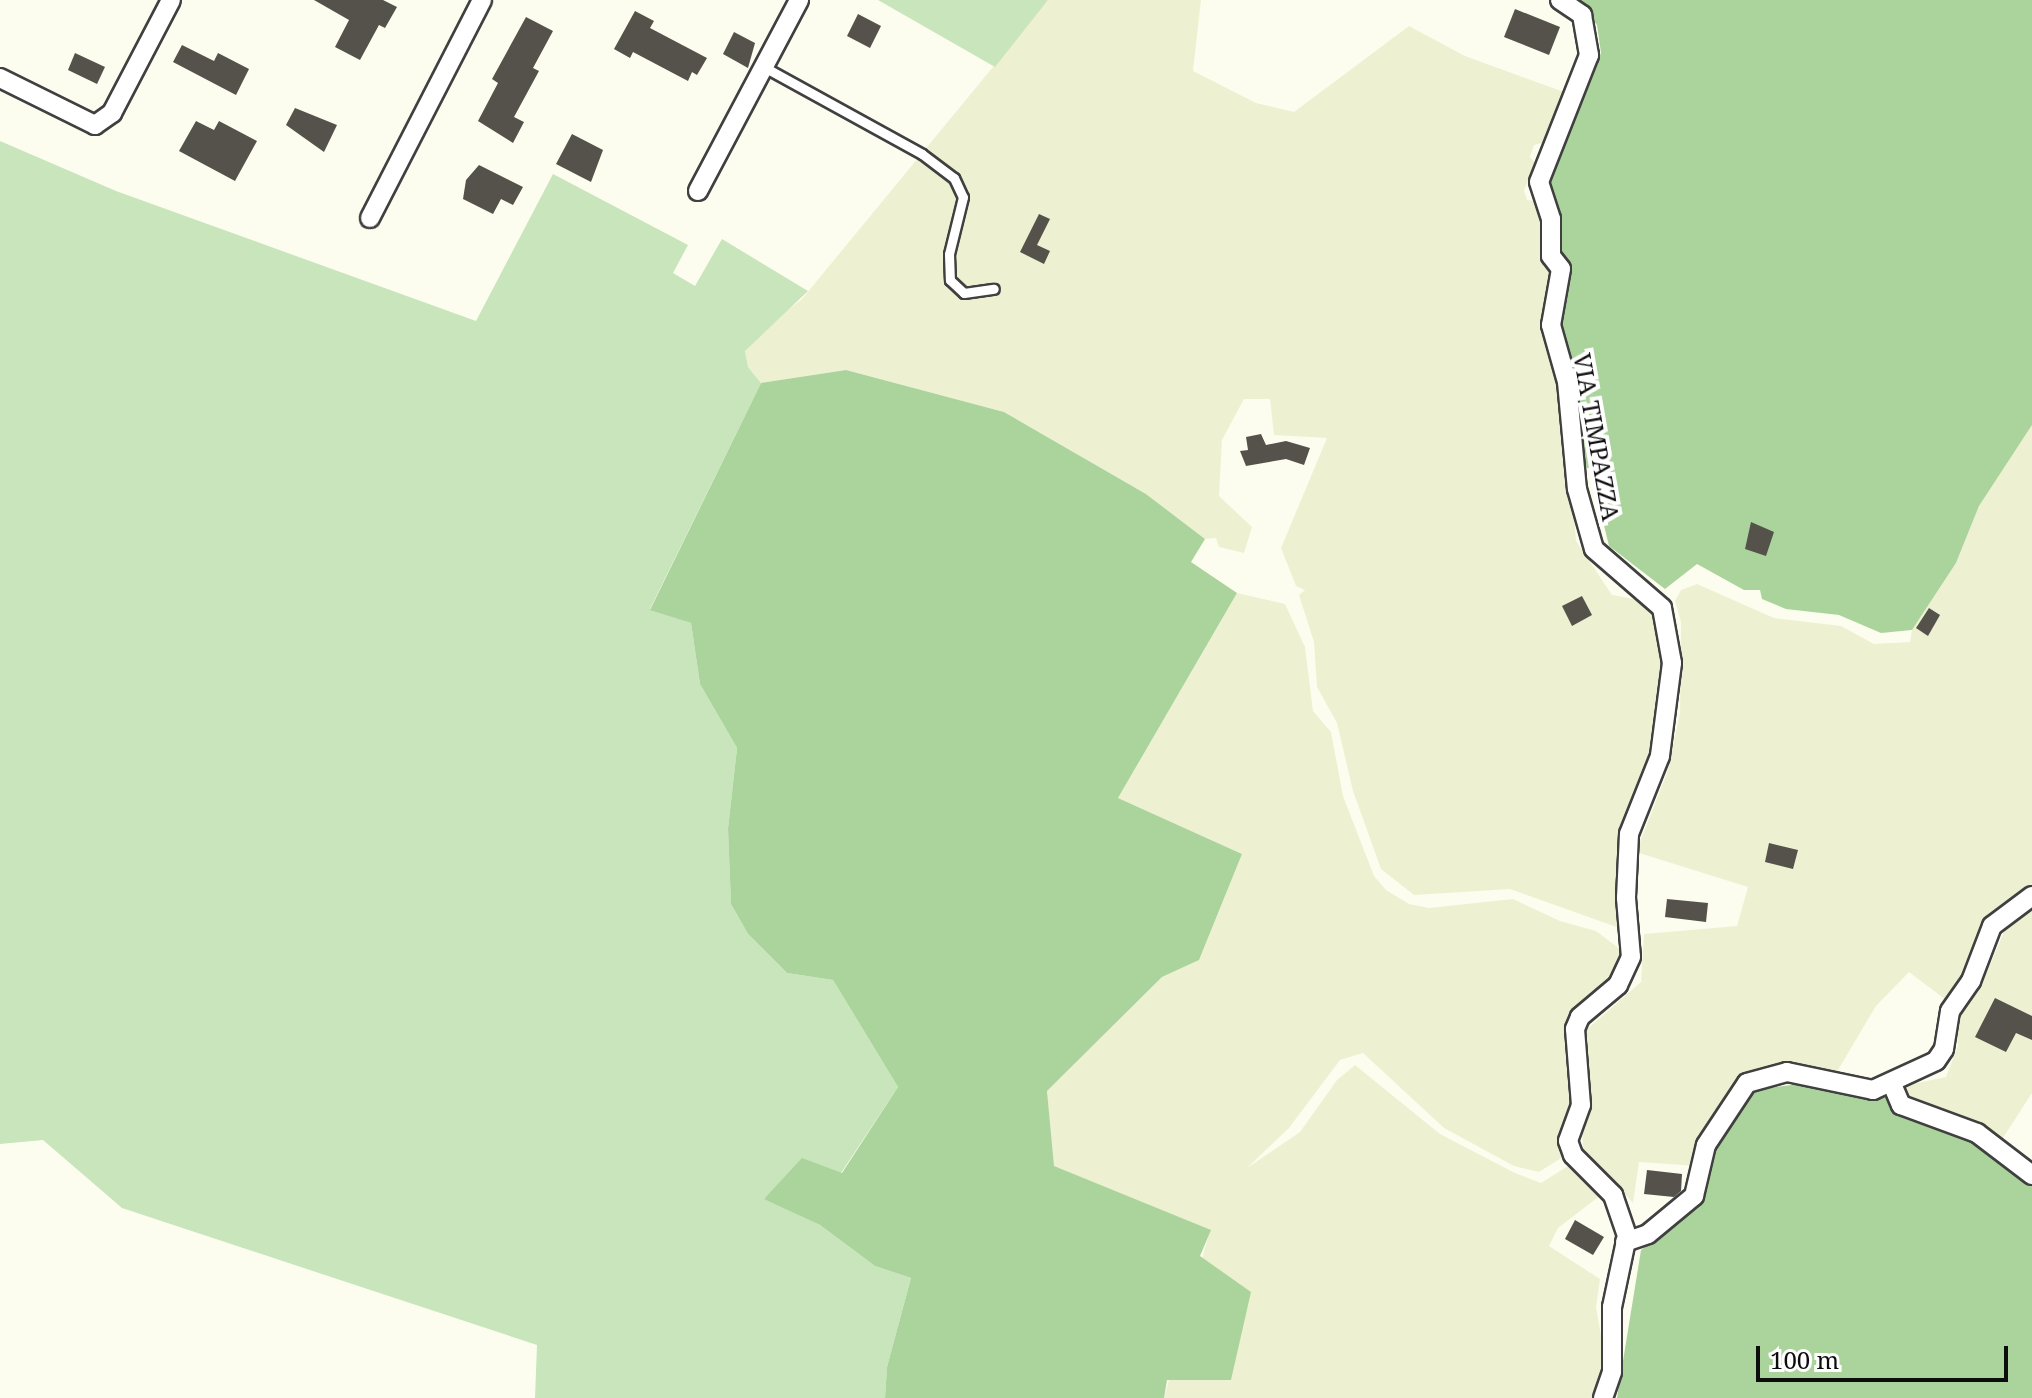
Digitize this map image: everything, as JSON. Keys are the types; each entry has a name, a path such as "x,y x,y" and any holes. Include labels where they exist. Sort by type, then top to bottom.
{"street":[{"path":"0,78 95,125 112,113 171,0"},
{"path":"370,218 482,0"},
{"path":"698,191 799,0"},
{"name":"VIA TIMPAZZA","path":"1560,0 1582,15 1589,55 1541,169 1541,195 1551,219 1551,256 1561,269 1551,325 1567,382 1577,489 1594,549 1662,608 1672,663 1660,756 1629,834 1626,898 1631,957 1618,985 1580,1017 1575,1029 1581,1105 1568,1141 1573,1155 1613,1195 1625,1242 1612,1307 1612,1372 1603,1398"},
{"path":"1625,1242 1648,1234 1694,1196 1706,1145 1747,1083 1787,1072 1873,1090 1892,1084 1936,1061 1944,1049 1950,1011 1971,981 1992,926 2032,896"},
{"path":"1892,1084 1901,1105 1977,1133 2032,1175"}],"lane":[{"path":"764,67 922,154 954,178 963,197 949,254 950,280 964,293 994,289"}],"green space":[{"path":"878,0 1048,0 995,67"},
{"path":"1048,0 1201,0 1193,71 1256,103 1294,112 1409,26 1465,56 1564,92 1542,143 1534,145 1530,157 1536,164 1524,190 1527,200 1538,201 1545,221 1541,262 1554,269 1576,541 1612,595 1645,601 1654,611 1667,672 1647,773 1622,834 1625,930 1510,889 1414,895 1381,869 1353,791 1337,723 1317,687 1314,642 1299,595 1305,590 1296,586 1281,548 1327,438 1274,435 1270,399 1244,399 1222,440 1219,496 1252,527 1244,553 1219,547 1216,538 1205,539 1146,494 1004,412 846,370 761,383 748,367 745,351 762,330 802,299"},
{"path":"1576,0 2032,0 2032,425 1979,506 1956,563 1912,630 1881,633 1839,615 1786,609 1762,599 1760,590 1744,590 1697,564 1665,589 1609,546 1601,513 1613,493 1597,464 1581,471 1575,382 1584,364 1572,358 1559,329 1562,219 1548,190 1572,112 1601,53 1597,25"},
{"path":"0,141 116,191 476,321 553,174 688,245 673,273 695,286 722,239 808,291 745,351 748,367 761,383 650,609 691,623 700,684 737,748 728,829 731,904 748,934 787,973 833,980 898,1087 841,1173 764,1198 820,1225 875,1266 911,1278 887,1367 885,1398 535,1398 537,1345 122,1208 43,1140 0,1144"},
{"path":"846,370 1004,412 1146,494 1205,539 1191,562 1237,593 1118,798 1242,854 1199,960 1162,977 1047,1091 1054,1166 1211,1230 1200,1256 1251,1292 1231,1380 1167,1380 1164,1398 885,1398 887,1367 911,1278 875,1266 820,1225 764,1199 802,1158 842,1173 898,1087 833,980 787,973 748,934 731,904 728,829 737,748 700,684 691,623 650,610 761,383"},
{"path":"2032,425 2032,890 1999,910 1950,1003 1909,972 1876,1006 1835,1075 1773,1072 1697,1166 1639,1162 1633,1203 1583,1148 1582,1122 1588,1112 1585,1031 1641,982 1644,934 1737,926 1748,887 1636,852 1667,773 1680,713 1681,622 1675,601 1681,590 1697,584 1774,618 1841,626 1874,644 1910,642 1912,630 1956,563 1979,506"},
{"path":"1237,593 1285,604 1305,647 1313,711 1331,732 1343,796 1374,876 1386,890 1409,904 1429,908 1513,899 1560,921 1596,931 1624,952 1621,971 1569,1026 1576,1092 1561,1143 1563,1157 1539,1172 1514,1166 1444,1128 1363,1053 1340,1060 1289,1128 1247,1168 1300,1132 1337,1080 1355,1065 1440,1134 1515,1173 1541,1183 1568,1166 1601,1195 1558,1228 1549,1246 1600,1279 1596,1307 1607,1370 1596,1398 1164,1398 1210,1230 1053,1166 1047,1091 1162,977 1199,960 1242,854 1118,798"},
{"path":"2032,908 2032,1093 2001,1141 1900,1096 1903,1086 1946,1077 1958,1046 1957,1018 1987,972 2007,925"},
{"path":"1814,1082 1884,1097 1909,1116 1960,1131 2032,1183 2032,1398 1617,1398 1641,1250 1698,1208 1715,1146 1753,1090"}],"building":[{"path":"314,0 383,0 397,7 385,28 379,25 360,60 335,47 349,20"},
{"path":"1515,9 1560,27 1549,55 1504,37"},
{"path":"635,11 654,21 650,28 707,58 697,75 692,72 688,81 633,52 630,58 614,49"},
{"path":"858,14 881,26 870,48 847,36"},
{"path":"526,17 553,31 533,68 539,71 514,117 524,122 513,143 478,121 498,83 492,79"},
{"path":"734,32 755,43 748,68 723,54"},
{"path":"182,45 214,61 218,53 249,69 236,95 173,62"},
{"path":"75,53 105,67 97,84 68,70"},
{"path":"295,108 337,125 324,152 286,125"},
{"path":"196,121 214,130 219,121 257,141 235,181 179,151"},
{"path":"572,134 603,150 591,182 556,164"},
{"path":"479,165 523,187 513,205 501,199 493,214 463,199 466,180"},
{"path":"1039,214 1050,219 1037,245 1050,251 1044,264 1020,252"},
{"path":"1261,434 1266,445 1286,441 1310,448 1304,465 1286,459 1246,466 1240,451 1248,450 1246,437"},
{"path":"1751,522 1774,532 1766,556 1745,549"},
{"path":"1582,596 1592,615 1572,626 1562,606"},
{"path":"1929,608 1940,615 1928,636 1916,628"},
{"path":"1769,843 1798,850 1793,869 1765,862"},
{"path":"1667,899 1708,903 1706,922 1665,917"},
{"path":"1995,998 2032,1016 2032,1040 2016,1033 2006,1052 1975,1037"},
{"path":"1647,1170 1682,1174 1681,1191 1674,1197 1644,1194"},
{"path":"1575,1220 1604,1237 1593,1255 1565,1239"}]}
